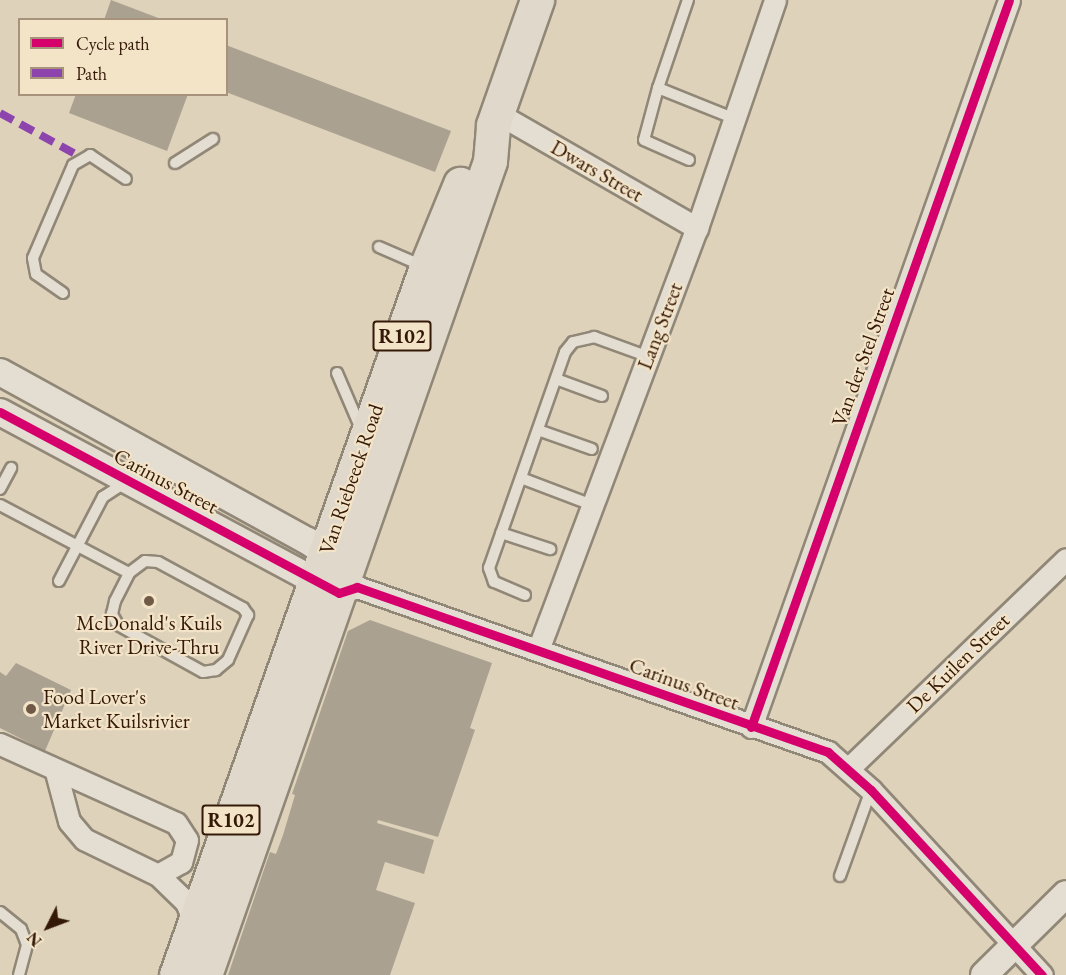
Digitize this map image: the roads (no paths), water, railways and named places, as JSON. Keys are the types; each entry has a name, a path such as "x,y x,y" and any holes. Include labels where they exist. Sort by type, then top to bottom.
{"main road":[{"name":"Van Riebeeck Road","path":"205,975 438,270 473,152 495,119 530,2"},
{"name":"Van Riebeeck Road","path":"176,975 337,577 365,440 438,270"}],"street":[{"name":"Lang Street","path":"538,650 697,228 775,0"},
{"name":"Van der Stel Street","path":"751,727 1009,0"},
{"name":"Dwars Street","path":"495,119 697,228"},
{"name":"Carinus Street","path":"0,372 337,577"},
{"name":"Carinus Street","path":"0,412 128,481 337,577 751,727 828,752 849,768 871,790 1042,975"},
{"name":"De Kuilen Street","path":"849,768 1066,559"},
{"path":"0,744 56,772 176,823 187,840 187,849 177,866 158,875"},
{"path":"56,772 74,831 158,875 181,896 195,924"},
{"path":"984,975 1066,894"}],"lane":[{"path":"688,0 658,87 644,140 689,160"},
{"path":"658,87 735,118"},
{"path":"176,163 213,139"},
{"path":"63,293 36,274 33,258 73,165 90,155 126,179"},
{"path":"379,247 438,270"},
{"path":"525,595 494,582 490,575 501,533 565,351 583,338 594,338 649,357"},
{"path":"337,373 365,440"},
{"path":"556,379 602,396"},
{"path":"538,430 592,449"},
{"path":"0,489 11,468"},
{"path":"521,478 592,505"},
{"path":"59,581 103,497 128,481"},
{"path":"0,505 129,573"},
{"path":"501,533 550,549"},
{"path":"145,561 158,562 243,608 248,615 246,626 228,660 216,670 203,672 118,625 112,614 129,573 145,561"},
{"path":"840,876 871,790"},
{"path":"0,912 21,929 27,945 19,975"}],"place":[{"name":"McDonald's Kuils River Drive-Thru","path":"149,601"},
{"name":"Food Lover's Market Kuilsrivier","path":"31,709"}]}
